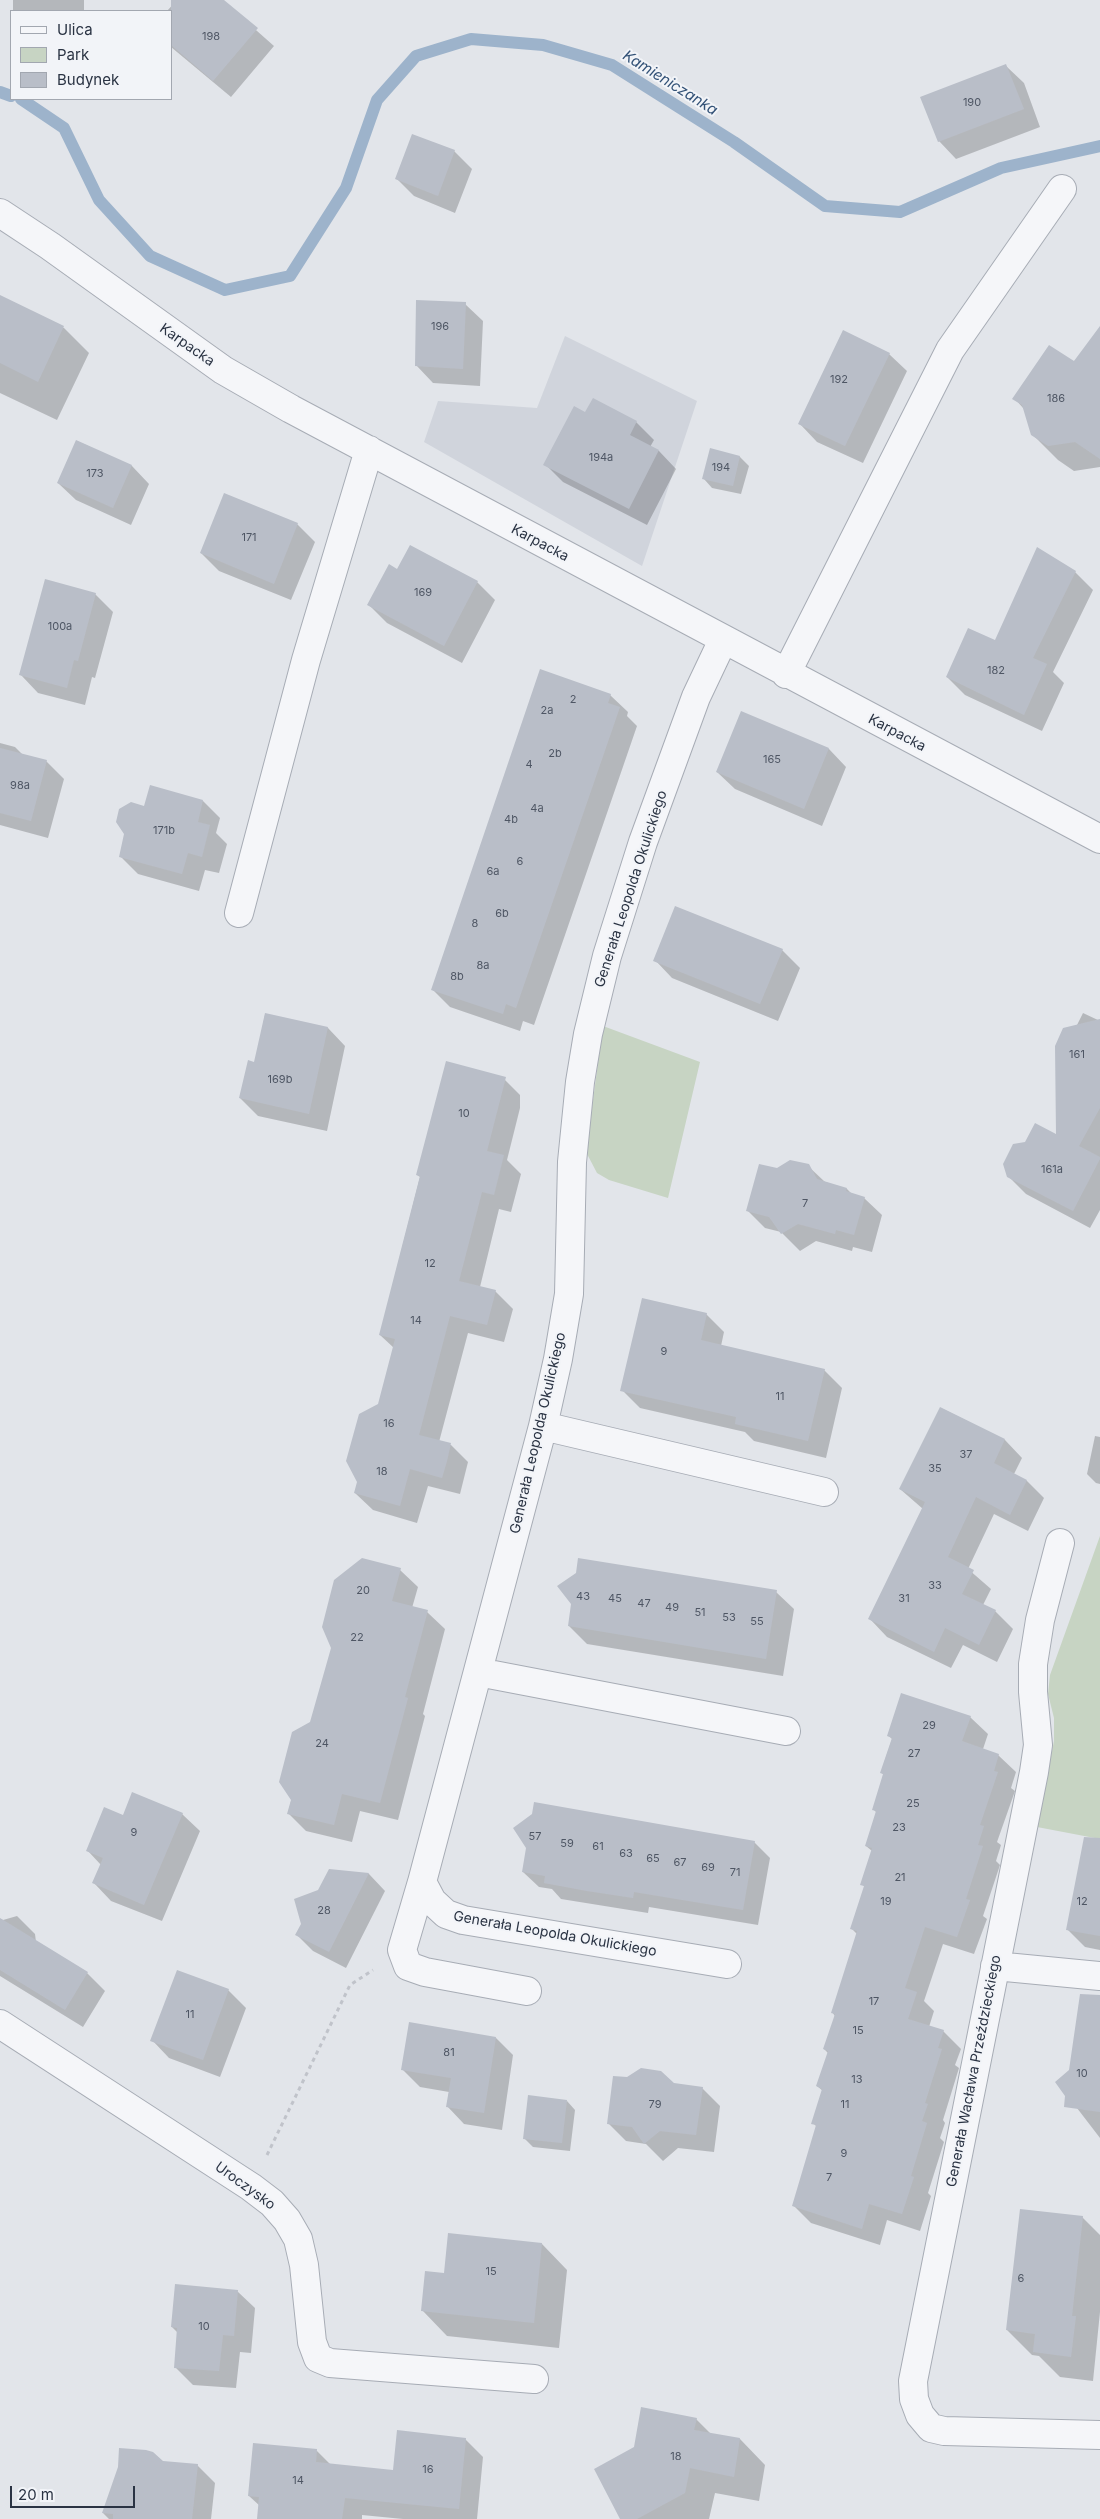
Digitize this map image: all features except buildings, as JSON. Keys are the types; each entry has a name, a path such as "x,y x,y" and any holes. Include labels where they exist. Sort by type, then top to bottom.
{"street":[{"path":"786,674 950,350 1062,189"},
{"name":"Karpacka","path":"0,213 50,246 223,370 291,409 786,674 1100,839"},
{"path":"239,913 306,660 369,450"},
{"name":"Generała Leopolda Okulickiego","path":"723,640 696,697 643,842 607,956 590,1026 580,1082 572,1162 569,1294 558,1359 543,1426 422,1882 432,1901 446,1914 463,1920 727,1964"},
{"path":"543,1426 824,1492"},
{"name":"Generała Wacława Przeździeckiego","path":"1060,1542 1040,1620 1034,1664 1033,1692 1038,1745 1034,1772 913,2381 914,2399 920,2415 931,2428 944,2431 1100,2435"},
{"path":"478,1672 786,1730"},
{"path":"422,1882 402,1950 408,1966 425,1972 527,1991"},
{"path":"995,1966 1100,1976"},
{"name":"Uroczysko","path":"0,2024 251,2187 272,2203 287,2220 298,2239 304,2265 312,2342 318,2358 330,2363 534,2379"}],"path":[{"path":"251,2187 350,1985 402,1950"}],"shaded area":[{"path":"565,336 697,401 642,566 424,442 438,401 537,408"}],"green space":[{"path":"603,1026 700,1062 668,1198 609,1180 597,1173 586,1152"},
{"path":"1100,1536 1100,1839 1037,1827 1054,1741 1054,1718 1048,1694 1050,1675"}],"waterway":[{"name":"Kamieniczanka","path":"22,100 64,128 99,200 150,256 225,290 290,276 346,188 377,100 416,56 471,39 543,45 612,65 734,142 825,206 900,212 1001,168 1100,146"},
{"name":"Kamieniczanka","path":"0,92 10,96"}]}
